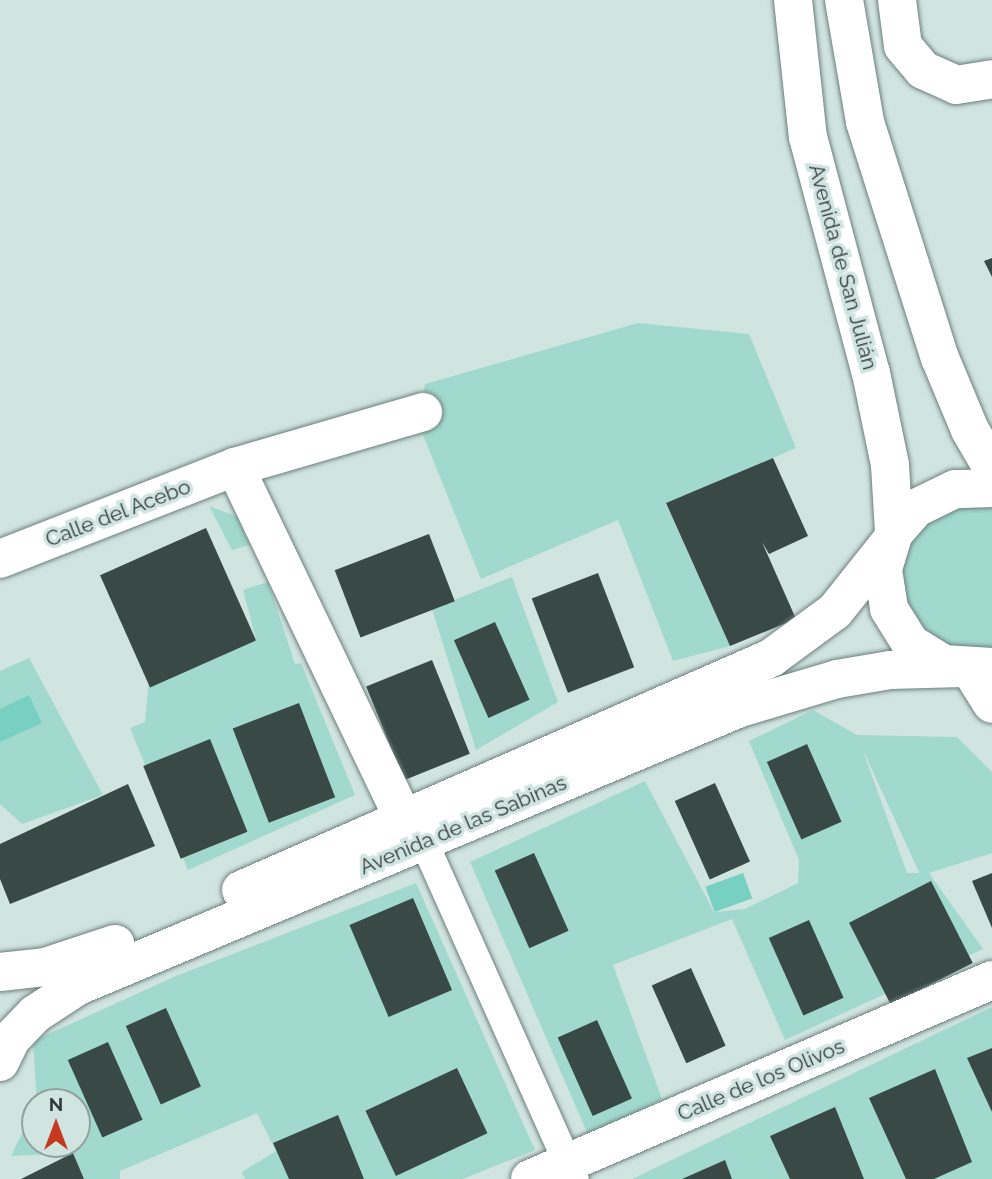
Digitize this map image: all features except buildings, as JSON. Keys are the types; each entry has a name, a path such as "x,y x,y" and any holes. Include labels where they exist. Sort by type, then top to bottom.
{"street":[{"name":"Avenida de San Julián","path":"793,0 806,125 871,373 890,465 892,538 883,580 897,628 926,655 975,668"},
{"path":"844,0 865,122 932,332 970,430 992,468"},
{"path":"897,0 903,46 923,70 956,85 992,79"},
{"name":"Calle del Acebo","path":"0,559 235,467 423,412"},
{"path":"235,467 413,830 572,1171"},
{"name":"Avenida de las Sabinas","path":"0,1062 11,1040 35,1014 78,986 413,830 771,658 835,611 916,508 934,496 966,487 992,488"},
{"name":"Avenida de las Sabinas","path":"0,972 45,967 112,946 413,830 780,695 890,670 975,668"},
{"path":"975,668 992,704"},
{"name":"Calle de los Olivos","path":"530,1179 572,1171 992,980"}],"shaded area":[{"path":"638,323 749,334 796,448 666,504 730,646 673,661 618,520 481,579 419,425 425,384"},
{"path":"992,505 992,653 943,648 903,608 902,552 940,510"},
{"path":"209,506 238,517 249,545 232,550"},
{"path":"512,577 558,702 476,750 432,609"},
{"path":"268,582 295,664 301,663 355,795 188,870 130,728 145,722 149,681 256,640 243,590"},
{"path":"29,658 103,795 22,824 0,804 0,671"},
{"path":"29,695 42,723 0,742 0,709"},
{"path":"813,710 857,735 957,737 992,772 992,853 929,873 983,949 785,1040 732,919 613,965 662,1099 589,1137 470,862 645,781 714,912 745,909 798,883 799,860 749,741","holes":["862,748 919,873 907,873"]},
{"path":"743,873 752,898 715,912 705,887"},
{"path":"416,883 535,1150 463,1179 245,1179 242,1172 276,1151 257,1113 120,1171 120,1179 84,1179 75,1158 91,1158 91,1088 36,1088 33,1041 176,976"},
{"path":"992,1007 992,1179 632,1179"},
{"path":"21,1136 21,1156 11,1156"}]}
